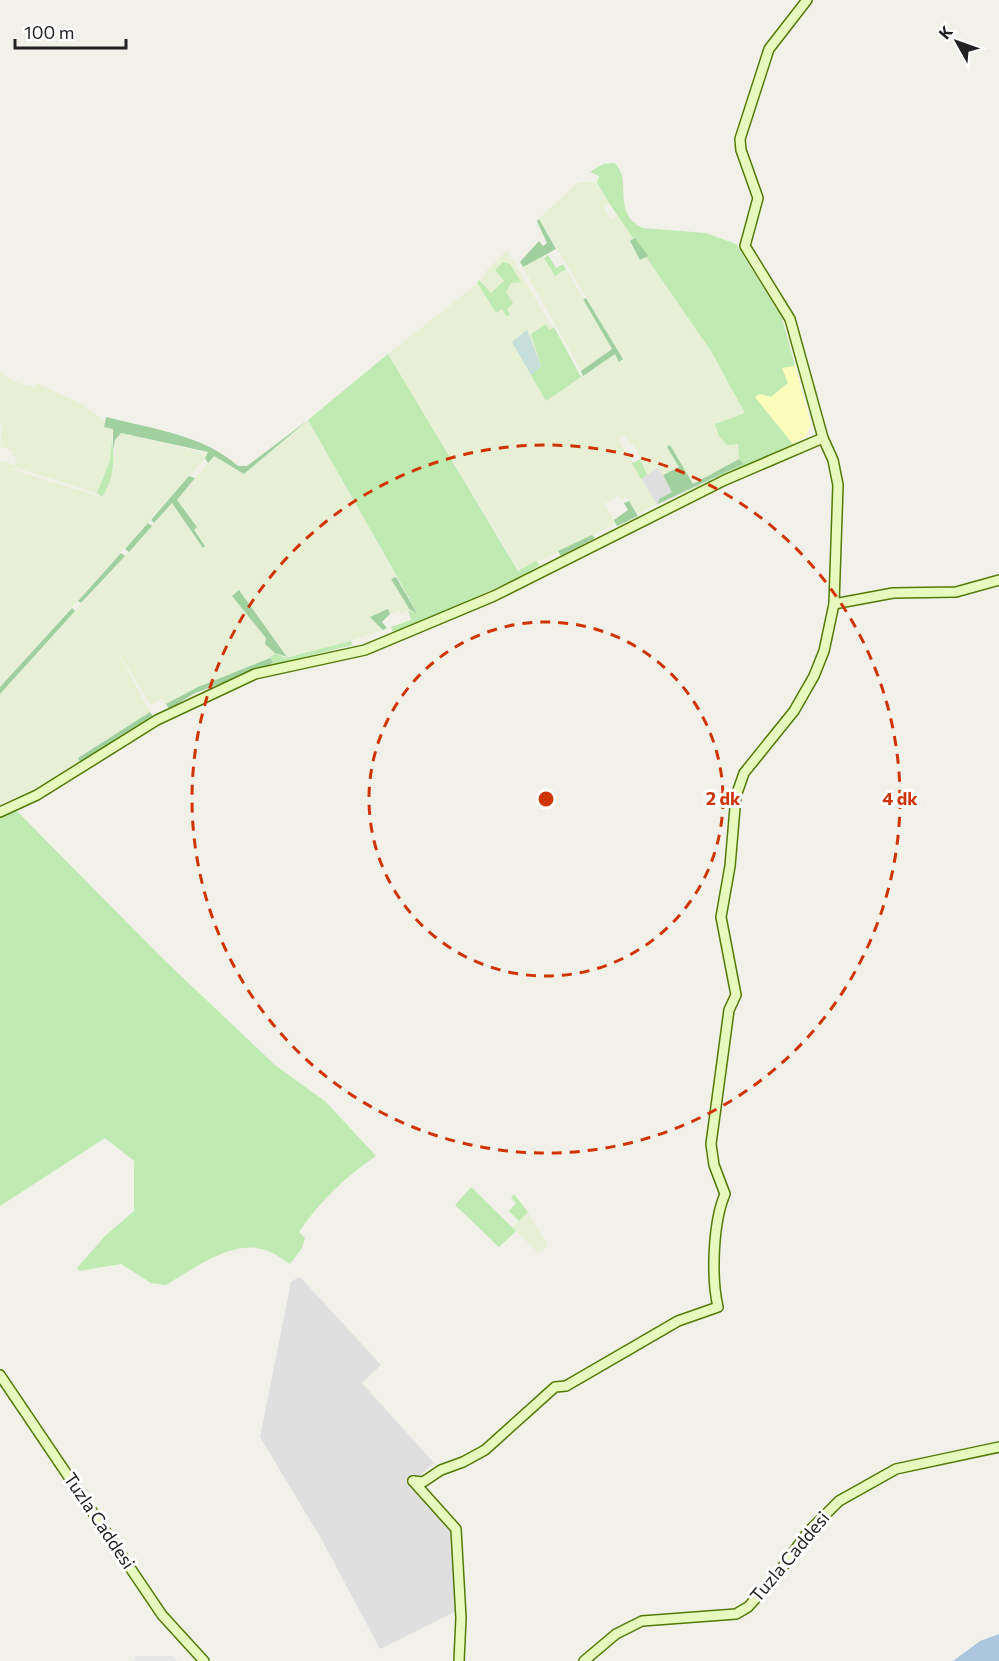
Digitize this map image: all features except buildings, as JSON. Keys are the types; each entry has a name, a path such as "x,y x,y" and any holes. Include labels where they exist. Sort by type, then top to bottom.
{"street":[{"path":"459,1661 461,1618 456,1529 413,1481 423,1482 441,1470 463,1462 485,1450 555,1387 566,1386 678,1321 718,1307 715,1295 716,1229 719,1207 725,1194 714,1165 711,1144 718,1074 729,1010 736,995 721,917 730,866 736,796 744,773 794,711 814,676 824,651 834,604 838,485 833,460 824,438 790,319 745,246 758,198 741,150 740,139 769,49 807,0"},
{"path":"0,812 37,795 138,730 255,674 365,650 494,596 725,480 824,438"},
{"path":"834,604 893,593 956,592 999,580"},
{"name":"Tuzla Caddesi","path":"0,1375 162,1615 204,1661"},
{"name":"Tuzla Caddesi","path":"584,1661 616,1634 642,1621 736,1614 748,1607 777,1575 807,1533 839,1501 884,1473 999,1447"}],"shaded area":[{"path":"614,163 620,170 627,214 633,222 643,228 706,233 736,244 782,318 795,366 782,368 788,383 771,397 760,394 755,397 793,444 676,497 742,464 739,459 738,444 727,445 719,436 715,424 745,413 711,351 609,203 597,182 599,176 590,172 603,164"},
{"path":"597,182 609,203 604,207 610,220 619,214 635,238 630,242 640,260 648,256 711,351 746,413 715,424 738,444 739,459 692,485 670,446 667,448 679,467 663,475 658,467 647,475 636,449 624,434 618,439 657,505 638,514 626,497 622,499 619,495 604,504 616,524 519,571 388,354 477,284 485,275 484,273 507,250 581,377 615,354 623,359 539,219 576,184"},
{"path":"539,219 556,249 523,267 520,262 539,241 543,246 547,243 537,221"},
{"path":"635,238 648,256 640,260 630,241"},
{"path":"542,255 555,276 566,269 612,349 581,371 523,267"},
{"path":"548,255 556,268 563,264 566,269 555,276 544,258"},
{"path":"503,262 510,264 521,282 511,283 506,292 513,303 507,309 510,315 506,316 502,309 496,313 477,282 479,280 491,293 504,281 495,270"},
{"path":"586,298 623,359 619,362 615,354 583,376 581,371 612,349 583,299"},
{"path":"546,324 549,330 554,327 581,377 546,401 531,375 541,366 531,334"},
{"path":"527,330 541,366 531,375 512,342"},
{"path":"388,354 518,571 536,561 540,565 518,578 394,634 391,627 411,620 408,611 417,612 308,420"},
{"path":"0,372 15,382 34,387 36,383 82,404 105,422 104,427 113,429 110,461 97,493 14,467 13,470 101,497 108,488 114,466 115,440 120,433 209,454 0,687 0,461 14,465 17,457 12,455 13,451 0,446 2,425 0,424"},
{"path":"106,417 193,440 224,455 238,466 247,466 308,420 244,474 214,456 208,463 205,458 208,452 121,433 115,440 113,450 113,429 104,427"},
{"path":"308,420 396,577 392,579 410,610 401,614 399,610 390,614 388,609 371,618 383,630 348,642 287,657 239,591 233,596 266,638 266,644 275,653 266,662 198,687 166,704 162,698 151,705 112,642 150,712 78,757 81,763 48,784 0,804 0,694 172,503 204,546 194,530 197,526 177,500 214,456 244,474"},
{"path":"112,440 113,470 102,497 97,493 110,461"},
{"path":"670,445 693,484 739,459 743,464 658,504 659,499 672,492 663,475 679,467 667,447"},
{"path":"626,453 633,463 640,459 647,475 641,479"},
{"path":"658,467 675,496 657,505 641,479"},
{"path":"189,476 195,478 177,500 197,527 194,530 205,546 203,548 172,503 154,523 151,520"},
{"path":"629,501 638,516 617,526 614,520 628,510 624,503"},
{"path":"148,523 152,526 129,552 125,549"},
{"path":"592,535 595,538 561,556 558,551"},
{"path":"121,553 125,556 81,603 78,601"},
{"path":"396,577 417,613 410,610 391,579"},
{"path":"239,590 287,657 275,653 265,644 266,638 232,596"},
{"path":"72,608 75,611 0,694 0,687"},
{"path":"388,609 390,614 382,622 387,628 383,630 370,617"},
{"path":"351,641 352,645 269,666 273,662 270,658 275,653 285,658"},
{"path":"270,658 273,662 269,666 195,693 169,709 166,704 198,687"},
{"path":"150,712 154,718 81,763 78,758"},
{"path":"16,810 161,957 275,1065 326,1102 376,1156 344,1181 316,1210 299,1232 305,1238 302,1248 290,1264 265,1250 245,1248 210,1259 166,1285 151,1283 121,1264 79,1271 77,1268 105,1236 134,1211 134,1161 105,1138 0,1206 0,816"},
{"path":"471,1187 516,1231 499,1247 455,1205"},
{"path":"514,1194 528,1212 519,1221 509,1211 516,1203 511,1198"},
{"path":"528,1212 548,1246 538,1253 512,1227"},
{"path":"301,1278 381,1365 362,1383 434,1463 419,1476 413,1486 453,1529 456,1611 380,1649 322,1540 260,1437 291,1282"},
{"path":"135,1656 173,1656 179,1661 130,1661 135,1659"}],"sand":[{"path":"795,366 811,425 805,437 793,444 755,397 760,394 771,397 788,383 782,368"}],"water":[{"path":"999,1634 999,1661 953,1661 980,1641"}]}
